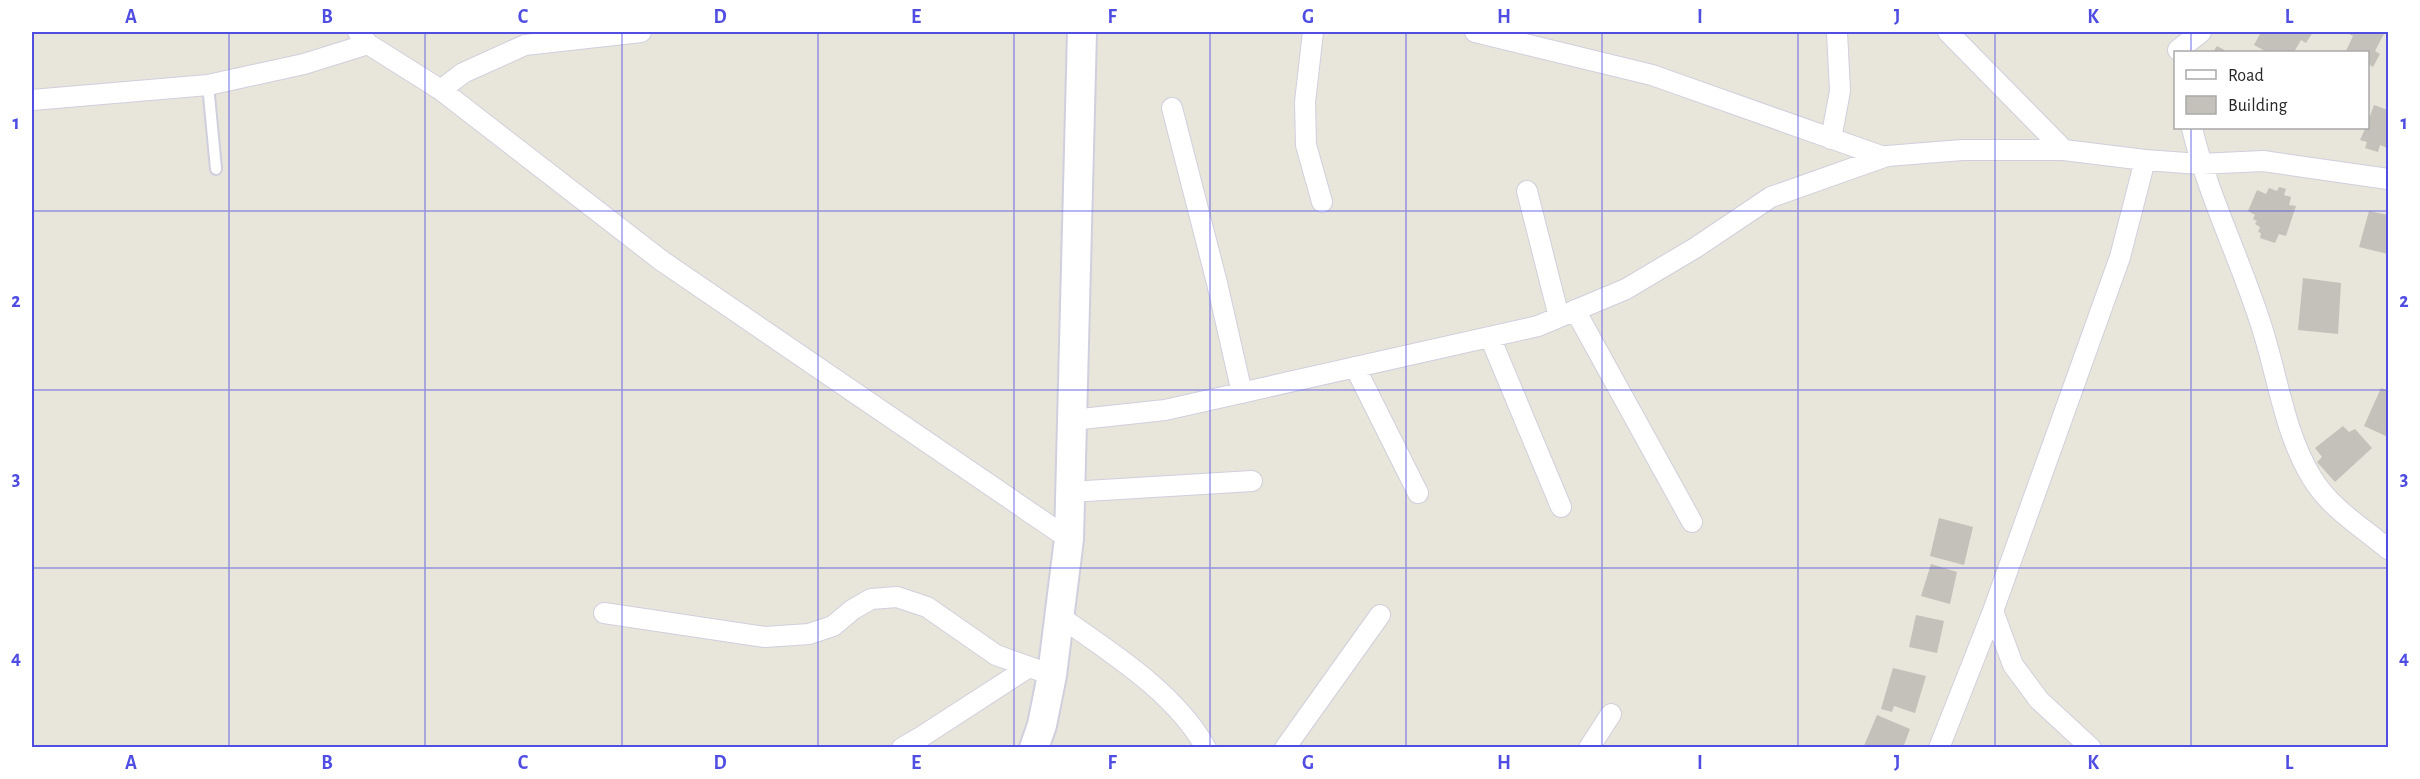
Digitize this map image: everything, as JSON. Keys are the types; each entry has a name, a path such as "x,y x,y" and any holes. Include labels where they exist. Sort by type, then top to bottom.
{"main road":[{"path":"1034,747 1042,725 1040,671 1059,616 1069,539 1082,32"}],"street":[{"path":"441,90 463,73 525,45 640,32"},
{"path":"1313,32 1305,102 1306,145 1322,202"},
{"path":"1475,32 1652,75 1884,157"},
{"path":"1831,139 1840,91 1837,32"},
{"path":"1948,32 2064,150"},
{"path":"2177,45 2201,32"},
{"path":"32,100 208,85 304,64 363,38 441,90 662,261 1069,539"},
{"path":"1172,108 1217,283 1242,393"},
{"path":"2192,129 2200,164 2230,236 2263,330 2295,441 2311,477 2325,497 2388,549"},
{"path":"1072,420 1165,410 1538,326 1626,289 1695,248 1771,197 1884,157 1962,150 2064,150 2200,164 2263,161 2388,179"},
{"path":"1940,747 1993,611 2120,257 2145,160"},
{"path":"1527,191 1567,314 1692,522"},
{"path":"1490,337 1561,507"},
{"path":"1355,367 1418,493"},
{"path":"1070,492 1252,481"},
{"path":"603,613 765,637 809,634 833,626 852,610 871,599 897,597 927,607 996,656 1040,671"},
{"path":"1993,611 2013,665 2039,700 2091,747"},
{"path":"1285,747 1380,615"},
{"path":"1059,616 1144,675 1198,732 1206,747"},
{"path":"902,747 1040,671"},
{"path":"1589,747 1611,714"}],"lane":[{"path":"208,85 216,169"}],"building":[{"path":"2261,32 2313,32 2306,43 2301,40 2295,51 2265,51 2254,45"},
{"path":"2345,32 2385,32 2375,51 2380,54 2373,67 2369,65 2369,51 2346,51 2353,36"},
{"path":"2217,46 2226,51 2214,51"},
{"path":"2374,105 2388,110 2388,148 2380,145 2378,152 2365,148 2367,142 2360,140 2365,129 2369,129"},
{"path":"2279,187 2286,189 2284,195 2291,197 2289,205 2296,206 2286,236 2279,234 2275,243 2260,238 2261,233 2258,232 2260,227 2253,219 2255,215 2248,211 2257,190 2266,194 2269,188 2277,191"},
{"path":"2369,211 2388,215 2388,254 2359,247"},
{"path":"2303,278 2341,283 2338,334 2298,330"},
{"path":"2381,388 2388,391 2388,437 2364,426"},
{"path":"2343,426 2349,432 2355,429 2372,448 2335,482 2317,462 2322,457 2315,448"},
{"path":"1939,518 1973,527 1964,565 1930,556"},
{"path":"1931,564 1957,572 1950,604 1921,596"},
{"path":"1916,615 1944,621 1937,653 1909,647"},
{"path":"1893,668 1926,676 1915,713 1894,706 1892,712 1881,709"},
{"path":"1877,715 1910,729 1903,748 1863,748"}]}
